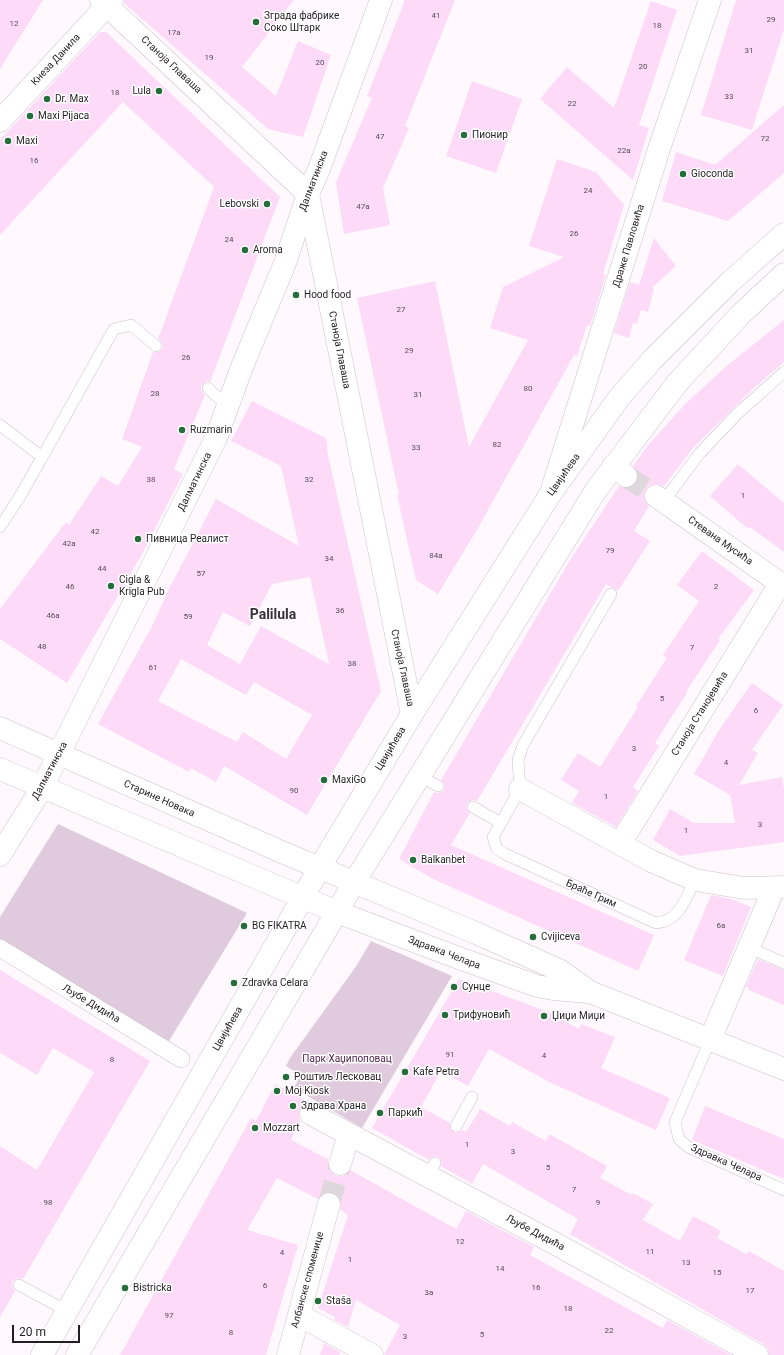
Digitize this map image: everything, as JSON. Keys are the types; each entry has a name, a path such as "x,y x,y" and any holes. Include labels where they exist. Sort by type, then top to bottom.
{"main road":[{"name":"Далматинска","path":"0,855 42,788 216,438 284,263 308,194 382,0"},
{"name":"Драже Павловића","path":"551,493 660,146 710,0"},
{"name":"Станоја Главаша","path":"107,2 308,194 412,714"},
{"name":"Кнеза Данила","path":"4,111 107,2"},
{"name":"Цвијићева","path":"42,1355 320,867 412,714 551,493 619,398 653,360 730,282 784,234"},
{"path":"77,1355 355,881 429,781 619,471 678,382 741,314 784,274"},
{"name":"Стевана Мусића","path":"659,499 782,585"},
{"name":"Станоја Станојевића","path":"620,844 782,585"},
{"name":"Старине Новака","path":"0,728 284,853 320,867"},
{"path":"0,769 302,898"},
{"path":"520,789 651,861 695,880 744,888 779,887 750,948 710,1040"},
{"name":"Здравка Челара","path":"320,867 559,970 590,992 784,1070"},
{"name":"Здравка Челара","path":"302,898 537,986 590,992"},
{"name":"Љубе Дидића","path":"311,1114 349,1134 432,1170 757,1355"},
{"path":"340,1164 349,1134"},
{"name":"Албанске споменице","path":"288,1355 329,1204"},
{"path":"299,1315 372,1355"}],"street":[{"name":"Љубе Дидића","path":"0,948 181,1059"}],"lane":[{"path":"0,527 22,493 114,329 131,325 156,346"},
{"path":"659,499 737,414 784,372"},
{"path":"208,388 228,407"},
{"path":"0,425 42,457"},
{"path":"520,789 518,760 523,745 611,594"},
{"name":"Браће Грим","path":"520,789 493,837 497,849 505,854 656,923 672,919 678,912 695,880"},
{"path":"473,807 501,823"},
{"path":"750,948 784,963"},
{"name":"Здравка Челара","path":"710,1040 675,1122 680,1139 688,1147 784,1190"},
{"path":"456,1126 472,1097"},
{"path":"19,1285 67,1312"}],"green space":[{"path":"58,824 247,913 164,1049 0,954 0,917"},
{"name":"Парк Хаџипоповац","path":"371,941 452,976 362,1128 294,1088 300,1075 286,1066 290,1058 357,965"}],"building":[{"path":"0,0 43,0 0,69"},
{"path":"124,0 294,0 242,67 276,96 298,41 331,55 303,137 268,129 124,3"},
{"path":"405,0 455,0 405,126 409,128 383,188 390,225 344,234 336,182 372,98 367,96"},
{"path":"736,0 784,0 784,29 752,130 701,115"},
{"path":"651,1 677,10 639,125 649,128 633,180 540,99 567,67 614,108"},
{"path":"100,32 106,32 280,197 210,382 206,381 201,386 201,390 205,395 174,469 183,474 141,556 67,683 0,639 0,609 66,522 69,525 101,476 118,486 142,447 122,439 153,352 159,352 163,348 162,343 158,339 214,187 123,102 0,235 0,140"},
{"path":"472,81 522,99 496,173 446,156"},
{"path":"784,105 784,173 728,221 662,201 676,152 715,165"},
{"path":"557,159 596,172 624,205 603,274 606,275 590,326 587,325 577,356 574,355 478,528 438,594 416,580 357,298 435,281 469,447 528,340 490,328 503,287 564,257 529,246"},
{"path":"654,238 676,266 652,288 654,289 648,312 641,310 637,324 633,323 629,338 614,333 630,282 639,285"},
{"path":"784,320 784,362 756,386 693,448 664,486 657,484 650,485 646,489 644,495 645,501 649,506 634,531 650,541 618,591 606,584 477,801 473,800 467,803 466,807 470,813 451,845 654,935 638,971 431,878 399,859 434,792 439,793 444,790 445,785 441,780 570,560 619,486 630,488 636,483 638,472 633,466 649,444 687,402 729,364"},
{"path":"252,401 326,438 328,455 381,691 307,815 224,766 216,782 191,768 189,772 98,724 153,624 170,587 216,499 299,546 281,466 231,441","holes":["310,577 329,664 261,626 240,664 207,645 223,612 250,626 272,584","181,659 246,695 254,682 312,715 286,759 243,732 237,742 158,701"]},
{"path":"738,464 784,503 784,552 750,527 748,529 710,496"},
{"path":"702,551 754,590 718,639 720,640 655,743 659,746 633,787 638,791 616,827 572,803 579,791 561,780 578,753 600,767 638,707 636,706 667,658 663,655 699,601 677,585"},
{"path":"752,683 783,705 752,750 758,753 739,785 782,777 784,789 784,842 680,856 653,840 670,809 694,823 735,823 730,795 694,774 719,730"},
{"path":"711,895 731,899 751,907 723,976 684,960"},
{"path":"758,959 784,970 784,1005 749,990 746,986"},
{"path":"0,970 150,1061 23,1279 18,1278 13,1281 12,1286 15,1291 0,1317 0,1146 37,1170 94,1072 53,1048 37,1075 0,1053"},
{"path":"459,979 546,1011 579,1029 581,1024 615,1037 601,1068 670,1098 656,1130 549,1082 489,1049 468,1086 441,1071 421,1107 450,1123 450,1129 456,1133 462,1130 466,1132 480,1109 510,1126 512,1122 546,1141 549,1134 607,1166 600,1178 653,1204 643,1220 680,1241 693,1216 721,1231 717,1238 746,1254 749,1251 784,1271 784,1355 769,1355 768,1349 763,1344 570,1234 578,1219 483,1164 472,1184 441,1166 442,1162 438,1157 434,1156 429,1160 372,1128"},
{"path":"275,1084 309,1102 300,1109 300,1121 291,1140 328,1159 328,1167 336,1176 343,1176 350,1170 456,1229 466,1211 534,1247 530,1255 663,1328 667,1320 731,1355 384,1355 400,1325 356,1300 348,1327 334,1320 335,1317 318,1308 348,1215 340,1210 341,1201 338,1196 333,1192 326,1192 318,1199 277,1178 247,1230 298,1245 266,1355 120,1355 251,1118 256,1121"},
{"path":"705,1106 784,1139 784,1179 692,1140"},
{"path":"324,1343 340,1352 339,1355 320,1355"}],"tunnel":[{"path":"626,476 656,496"},
{"path":"329,1204 340,1164"}],"place":[{"name":"Зграда фабрике Соко Штарк","path":"256,22"},
{"name":"Lula","path":"159,91"},
{"name":"Dr. Max","path":"47,99"},
{"name":"Maxi Pijaca","path":"30,116"},
{"name":"Пионир","path":"464,135"},
{"name":"Maxi","path":"8,141"},
{"name":"Gioconda","path":"683,174"},
{"name":"Lebovski","path":"267,204"},
{"name":"Aroma","path":"245,250"},
{"name":"Hood food","path":"296,295"},
{"name":"Ruzmarin","path":"182,430"},
{"name":"Пивница Реалист","path":"138,539"},
{"name":"Cigla & Krigla Pub","path":"111,586"},
{"name":"MaxiGo","path":"324,780"},
{"name":"Balkanbet","path":"413,860"},
{"name":"BG FIKATRA","path":"244,926"},
{"name":"Cvijiceva","path":"533,937"},
{"name":"Zdravka Celara","path":"234,983"},
{"name":"Сунце","path":"454,987"},
{"name":"Трифуновић","path":"445,1015"},
{"name":"Џиџи Миџи","path":"544,1016"},
{"name":"Kafe Petra","path":"405,1072"},
{"name":"Роштиљ Лесковац","path":"286,1077"},
{"name":"Moj Kiosk","path":"277,1091"},
{"name":"Здрава Храна","path":"293,1106"},
{"name":"Паркић","path":"380,1113"},
{"name":"Mozzart","path":"255,1128"},
{"name":"Bistricka","path":"125,1288"},
{"name":"Staša","path":"318,1301"}],"district":[{"name":"Palilula","path":"273,615"}]}
